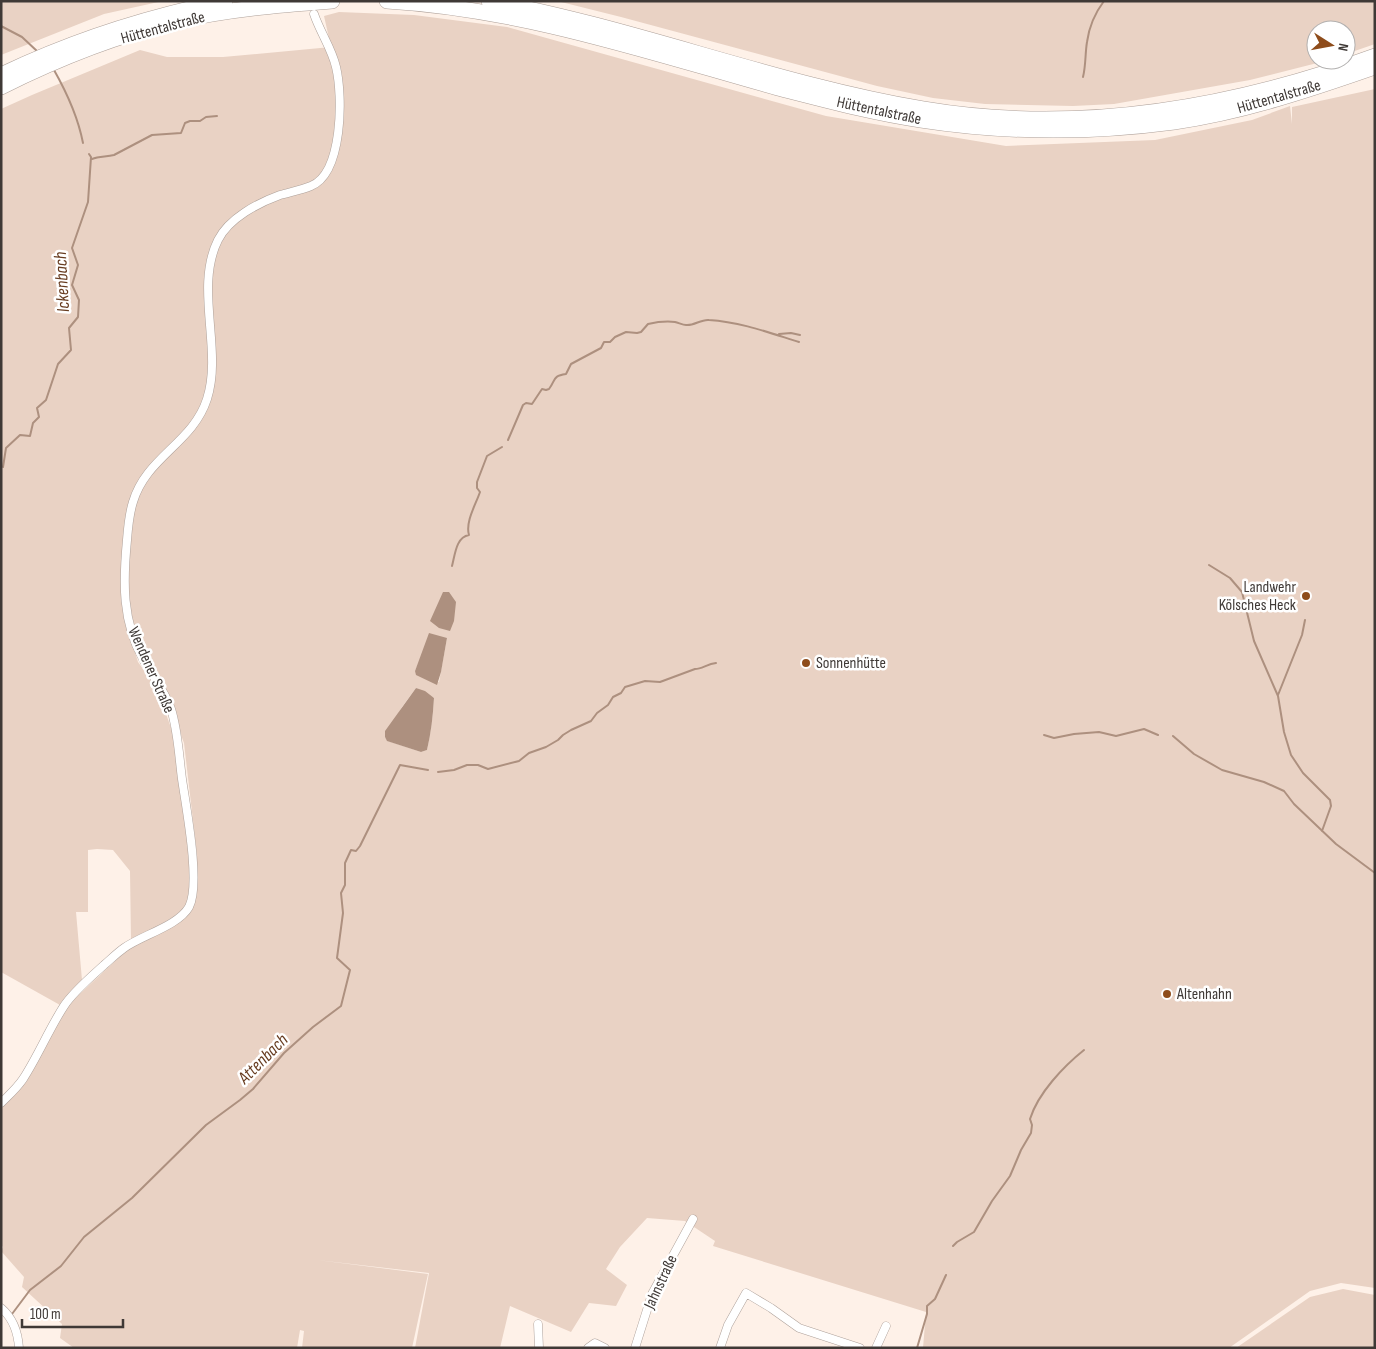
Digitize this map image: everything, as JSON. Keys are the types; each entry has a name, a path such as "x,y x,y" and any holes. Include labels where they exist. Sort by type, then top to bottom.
{"highway":[{"name":"Hüttentalstraße","path":"1,75 94,36 175,16 225,1"},
{"name":"Hüttentalstraße","path":"1,87 175,16 332,1"},
{"name":"Hüttentalstraße","path":"387,1 476,10 529,20 592,35 781,88 870,110 921,120 1020,130 1120,128 1175,121 1265,103 1375,67"},
{"name":"Hüttentalstraße","path":"489,1 596,25 784,78 923,109 975,116 1067,119 1119,117 1172,110 1262,91 1375,56"}],"street":[{"name":"Wendener Straße","path":"1,1102 22,1081 65,1003 124,948 176,919 188,908 192,894 193,860 171,708 133,639 126,610 124,576 131,507 138,488 146,475 154,464 187,432 207,400 212,367 209,282 212,260 219,239 230,223 251,210 277,196 313,185 325,175 332,160 337,135 340,87 335,63 314,14"},
{"name":"Jahnstraße","path":"635,1348 652,1294 693,1219"},
{"path":"720,1348 728,1324 746,1293 799,1328 860,1348"},
{"path":"1,1308 13,1323 18,1336 18,1348"},
{"path":"538,1324 539,1348"},
{"path":"876,1348 886,1326"},
{"path":"588,1348 595,1343 605,1348"}],"shaded area":[{"path":"1,1 163,1 104,14 1,55"},
{"path":"557,1 1375,1 1375,44 1356,51 1356,20 1306,20 1306,66 1250,80 1114,104 1073,106 985,104 933,98 877,86"},
{"path":"339,12 414,15 507,27 826,116 1006,146 1155,140 1252,120 1290,106 1292,124 1292,107 1375,89 1375,1288 1341,1283 1310,1291 1229,1348 923,1348 926,1312 713,1246 715,1241 685,1221 647,1218 620,1247 606,1269 627,1285 616,1306 589,1303 571,1332 510,1306 500,1348 415,1348 429,1273 317,1260 428,1274 412,1348 302,1348 304,1331 300,1330 297,1348 74,1348 60,1338 62,1324 22,1287 24,1277 1,1251 3,1247 1,1245 1,1109 26,1082 68,1005 127,950 180,920 177,915 131,941 130,871 113,850 88,850 88,912 76,912 82,980 60,1005 1,972 1,109 140,50 167,57 223,57 331,47 324,16","holes":["125,620 163,683 173,705 184,743 197,855 193,861 174,736 157,689 138,662","447,638 439,682 415,671 423,653","416,688 434,698 427,750 421,752 388,741 385,737 402,707"]},
{"path":"443,592 449,592 456,602 454,621 450,631 439,628 430,621"},
{"path":"429,633 447,638 437,685 416,675 415,671"},
{"path":"416,688 425,691 434,698 427,750 421,752 387,741 385,737 385,731"},
{"path":"1343,1289 1375,1295 1375,1348 1236,1348 1310,1297"}],"waterway":[{"path":"1083,77 1089,31 1095,15 1104,1"},
{"name":"Ickenbach","path":"1,26 22,37 38,52"},
{"name":"Ickenbach","path":"54,70 72,105 83,143"},
{"path":"92,159 114,155 152,135 181,133 185,123 217,116"},
{"name":"Ickenbach","path":"3,467 6,448 20,435 30,436 33,423 39,417 37,408 46,400 58,364 71,350 69,328 78,317 79,300 72,285 78,265 72,248 88,202 91,157 89,154"},
{"path":"508,440 523,405 526,403 532,404 542,389 549,389 556,377 566,374 571,364 601,348 604,342 610,342 615,337 626,332 641,332 648,324 675,322 689,325 706,320 721,321 755,328 799,342"},
{"path":"779,334 791,333 800,335"},
{"path":"452,566 455,552 461,539 469,535 468,524 480,492 477,488 477,482 487,456 502,447"},
{"path":"1209,565 1230,578 1242,592 1254,641 1278,696 1284,732 1291,755 1303,773 1330,800 1331,806 1322,831"},
{"path":"1278,695 1302,635 1305,620"},
{"path":"438,772 454,770 467,765 478,765 488,769 519,761 529,753 546,747 571,730 591,721 625,687 645,681 660,682 716,663"},
{"path":"1044,735 1054,738 1099,732 1116,736 1144,729 1158,735"},
{"path":"1173,736 1194,754 1222,770 1264,782 1284,791 1294,804 1336,844 1375,873"},
{"name":"Attenbach","path":"12,1314 30,1290 61,1266 84,1237 132,1198 206,1125 253,1089 284,1053 313,1027 341,1006 350,970 337,958 343,913 341,893 345,885 345,863 351,850 356,851 360,846 400,765 428,770"},
{"path":"953,1246 974,1232 992,1201 1010,1176 1021,1150 1031,1133 1032,1125 1030,1119 1045,1090 1060,1072 1084,1050"},
{"path":"917,1348 927,1314 927,1306 935,1299 946,1275"}],"place":[{"name":"Landwehr Kölsches Heck","path":"1306,596"},
{"name":"Sonnenhütte","path":"806,663"},
{"name":"Altenhahn","path":"1167,994"}]}
